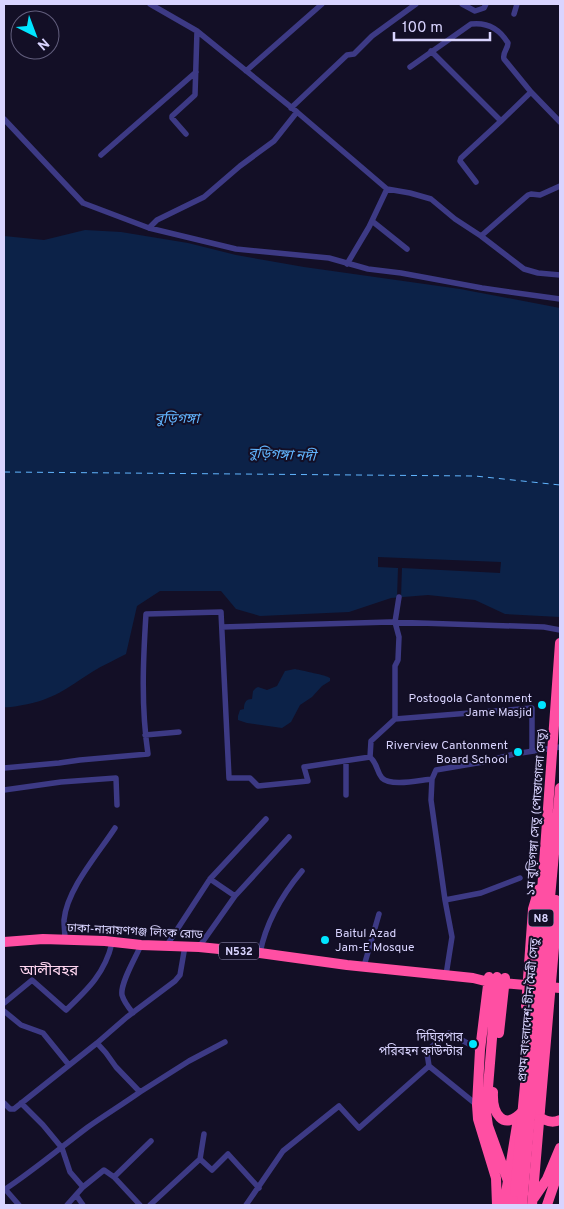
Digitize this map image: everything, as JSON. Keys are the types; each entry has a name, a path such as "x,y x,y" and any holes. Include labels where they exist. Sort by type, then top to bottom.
{"highway":[{"name":"১ম বুড়িগঙ্গা সেতু (পোস্তাগোলা সেতু)","path":"515,1192 529,1113 549,871 560,643"},
{"name":"N8","path":"549,871 560,788"},
{"path":"504,1205 508,1181 529,1113 557,912 549,871"},
{"name":"ঢাকা-নারায়ণগঞ্জ লিংক রোড","path":"4,942 43,939 141,946 199,947 473,978 560,982"},
{"path":"497,979 493,1103 495,1112 508,1120 529,1113 549,1122 560,1120"},
{"path":"497,979 480,1050 477,1106 478,1119 496,1178 497,1205"},
{"path":"497,979 486,1112 488,1126 508,1181 515,1192"},
{"name":"ঢাকা-নারায়ণগঞ্জ লিংক রোড","path":"497,979 560,988"},
{"name":"N8","path":"522,1205 529,1113"},
{"path":"529,1113 532,1203"},
{"path":"532,1203 547,1179 560,1148"},
{"path":"547,1205 560,1167"},
{"name":"N8","path":"513,1205 515,1192"}],"street":[{"path":"150,4 197,31 297,112 387,189 431,199 455,219 524,269 538,273 560,275"},
{"path":"246,71 322,4"},
{"path":"291,108 347,55 354,54 372,36 416,4"},
{"path":"462,4 475,11 484,8 486,4"},
{"path":"514,14 517,4"},
{"path":"410,67 471,24 482,23 493,26 508,43 508,47 503,55 504,59 531,92 560,122"},
{"path":"186,134 172,116 195,95 197,31"},
{"path":"431,51 501,121"},
{"path":"101,155 196,72"},
{"path":"476,182 463,166 460,161 461,158 531,92"},
{"path":"149,228 157,220 204,197 274,140 297,112"},
{"path":"4,119 83,203 149,228 236,249 329,258 368,269 560,300"},
{"path":"481,236 528,195 540,195 560,186"},
{"path":"347,264 372,221 387,189"},
{"path":"372,221 407,249"},
{"path":"395,718 395,666 398,660 399,637 395,622 399,597"},
{"path":"4,768 148,754 145,735 142,667 146,614 222,612 229,778 250,778 258,786 308,781 304,767 370,757"},
{"path":"222,626 395,622 544,627 560,630"},
{"path":"370,757 371,742 395,718 532,708 532,751"},
{"path":"145,735 179,732"},
{"path":"446,975 452,936 431,800 432,779 436,770 483,762 514,754 560,747"},
{"path":"370,757 376,762 382,777 390,783 432,779"},
{"path":"346,762 346,795"},
{"path":"4,790 61,782 116,778 117,805"},
{"path":"167,945 210,879 266,819"},
{"path":"65,940 64,920 73,894 80,879 114,828"},
{"path":"199,947 235,896 289,837"},
{"path":"260,953 263,939 274,913 288,888 302,871"},
{"path":"445,900 481,893 520,878"},
{"path":"210,879 235,896"},
{"path":"364,966 379,914"},
{"path":"4,1004 32,980 66,1010 93,983 108,958 112,943"},
{"path":"133,1013 121,993 141,946"},
{"path":"4,1103 13,1110 175,981 180,975 185,946"},
{"path":"4,1011 21,1025 43,1033 69,1065"},
{"path":"477,1106 429,1066 427,1053 428,1049 449,1033 480,1050"},
{"path":"20,1205 4,1189 18,1181 90,1125 190,1061 225,1042"},
{"path":"97,1043 140,1092"},
{"path":"246,1205 283,1150 339,1106 359,1128 429,1066"},
{"path":"21,1104 62,1148 70,1172 83,1187"},
{"path":"150,1205 200,1160 204,1134"},
{"path":"114,1177 151,1141"},
{"path":"200,1160 212,1170 228,1154 259,1188"},
{"path":"67,1205 83,1187 104,1170 114,1177 140,1205"},
{"path":"76,1195 83,1205"}],"water":[{"name":"বুড়িগঙ্গা","path":"85,230 121,232 188,243 236,255 304,267 460,289 560,308 560,617 505,614 475,600 428,595 391,598 349,612 260,616 236,609 221,591 160,591 137,606 126,654 96,669 51,697 34,703 4,707 4,236 44,240"},
{"path":"295,669 328,677 330,681 300,705 291,722 282,728 238,720 240,710 244,709 246,701 252,699 253,691 256,688 267,690 277,686 285,671"}],"pier":[{"path":"378,557 501,562 500,573 402,568 401,597 397,597 398,568 378,567"}],"ferry route":[{"path":"4,472 475,476 560,485"}],"place":[{"name":"Postogola Cantonment Jame Masjid","path":"542,705"},
{"name":"Riverview Cantonment Board School","path":"518,752"},
{"name":"Baitul Azad Jam-E Mosque","path":"325,940"},
{"name":"দিঘিরপার পরিবহন কাউন্টার","path":"473,1044"}],"district":[{"name":"আলীবহর","path":"49,970"}],"water label":[{"name":"বুড়িগঙ্গা নদী","path":"282,454"}]}
